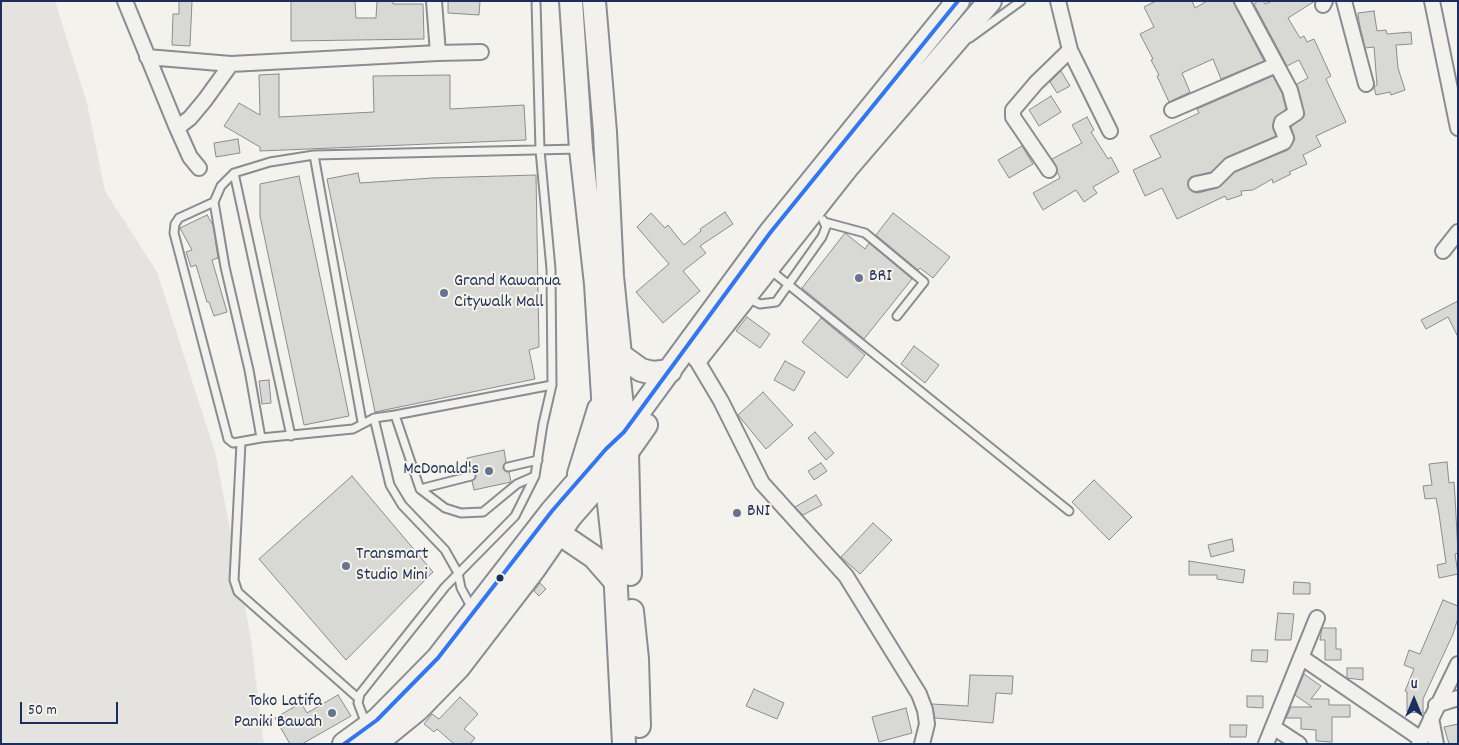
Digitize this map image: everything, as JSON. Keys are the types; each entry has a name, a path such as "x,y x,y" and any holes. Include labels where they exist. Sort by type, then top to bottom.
{"highway":[{"path":"571,1 581,148 596,284 603,396 619,444"},
{"path":"594,1 620,355 619,444 632,619 628,658 624,744"},
{"path":"344,744 371,735 417,710 458,668 560,534 570,517 606,476 619,444 776,225 958,1"},
{"path":"371,735 377,720 423,675 578,480 619,444 696,359 769,269 819,217 849,165 990,1"},
{"path":"620,355 641,370 653,373 670,371"},
{"path":"578,480 603,396"},
{"path":"606,476 615,581 640,744"},
{"path":"560,534 594,557 615,581"}],"street":[{"path":"125,1 146,58 177,128 190,157 199,168"},
{"path":"434,1 438,53"},
{"path":"1058,1 1070,50 1110,131"},
{"path":"1196,184 1215,180 1230,165 1286,140 1281,124 1295,115 1296,110 1292,95 1242,1"},
{"path":"1344,1 1366,84"},
{"path":"1432,1 1458,128"},
{"path":"1049,170 1014,117 1013,110 1036,83 1070,50"},
{"path":"146,58 231,64 482,52"},
{"path":"177,128 190,118 231,64"},
{"path":"1172,110 1276,65"},
{"path":"1443,251 1458,232"},
{"path":"696,359 721,401 762,483 846,576 919,694 925,710 927,724 922,744"},
{"path":"1266,744 1317,618"},
{"path":"1301,657 1420,742 1458,664"},
{"path":"1434,712 1458,698"},
{"path":"1434,712 1436,744"},
{"path":"1273,727 1298,744"}],"lane":[{"path":"358,698 458,573 515,516 535,476 542,424 552,385 550,268 540,150 536,1"},
{"path":"965,42 1021,1"},
{"path":"261,438 247,361 225,267 214,202 221,186 234,173 270,162 314,156 581,148"},
{"path":"314,156 362,422"},
{"path":"234,173 291,436"},
{"path":"214,202 179,218 174,224 174,233 228,439 233,443 261,438 353,429 362,422 374,418 552,385"},
{"path":"746,297 760,304 772,304 822,238 826,227 819,217"},
{"path":"819,217 865,233 924,282 897,316"},
{"path":"769,269 1069,511"},
{"path":"395,415 420,489 445,508 461,513 483,512 517,484 535,476"},
{"path":"374,418 390,485 402,505 445,550 458,573 468,601 476,609"},
{"path":"241,443 234,580 238,592 358,698 359,708 371,735"},
{"path":"508,467 538,460"},
{"path":"420,489 471,476"}],"shaded area":[{"path":"1,1 55,1 87,103 105,191 157,272 215,452 250,633 264,744 1,744"}],"building":[{"path":"179,1 192,1 190,46 172,45 173,14 179,14"},
{"path":"291,1 355,1 356,18 376,18 377,1 393,1 393,4 423,4 424,39 291,41"},
{"path":"448,1 480,1 479,15 448,13"},
{"path":"1156,1 1192,1 1195,8 1207,1 1233,1 1264,61 1221,79 1213,59 1182,73 1190,92 1169,102 1151,60 1153,59 1140,34 1154,27 1144,7"},
{"path":"1258,1 1263,1 1265,4 1272,1 1315,1 1288,18 1300,38 1304,36 1307,42 1314,39 1331,76 1326,79 1346,122 1316,136 1321,146 1303,155 1307,164 1289,172 1291,174 1273,183 1272,179 1253,190 1241,191 1242,195 1227,200 1225,196 1177,219 1162,188 1145,196 1133,170 1161,157 1150,136 1199,113 1197,109 1273,76 1282,93 1286,109 1274,120 1273,129 1276,136 1227,157 1211,172 1191,177 1188,186 1193,192 1198,193 1217,188 1235,172 1288,150 1295,139 1291,127 1304,116 1297,84 1308,78 1299,60 1287,66 1254,4"},
{"path":"1374,11 1377,31 1386,30 1387,34 1411,32 1412,44 1396,45 1398,68 1405,90 1391,95 1390,92 1376,95 1374,87 1377,85 1374,47 1365,48 1359,22 1358,13"},
{"path":"1061,71 1070,86 1057,93 1050,82"},
{"path":"279,74 279,117 374,112 373,76 450,75 450,109 524,105 526,140 260,151 260,147 224,126 239,103 260,115 259,75"},
{"path":"1051,96 1061,112 1039,126 1029,110"},
{"path":"1087,117 1094,130 1091,132 1108,159 1111,157 1119,172 1093,187 1097,193 1084,202 1076,190 1043,210 1033,193 1060,178 1052,159 1082,143 1072,125"},
{"path":"238,139 240,153 216,157 214,143"},
{"path":"1022,146 1033,164 1009,178 998,160"},
{"path":"358,173 360,183 432,178 536,175 539,347 529,350 535,379 375,412 327,179"},
{"path":"299,176 349,416 304,425 260,216 260,184"},
{"path":"725,212 733,224 700,246 706,253 683,271 700,291 663,323 636,292 669,264 637,227 651,213 665,228 668,225 684,245 701,231 700,229"},
{"path":"893,213 950,257 933,278 920,268 918,270 876,235"},
{"path":"207,215 213,225 218,258 212,260 227,312 214,316 209,302 207,302 196,265 191,267 186,252 192,250 180,228"},
{"path":"845,233 865,249 869,243 912,279 864,339 802,288"},
{"path":"1458,301 1458,337 1448,317 1426,329 1421,320"},
{"path":"747,317 770,334 760,348 736,331"},
{"path":"821,318 865,355 847,378 802,342"},
{"path":"914,346 939,365 925,383 901,364"},
{"path":"785,361 805,372 794,391 774,380"},
{"path":"269,380 271,403 262,404 259,381"},
{"path":"763,392 793,425 766,449 738,415"},
{"path":"815,432 834,453 826,460 808,438"},
{"name":"McDonald's","path":"504,450 506,462 503,468 509,472 511,482 474,490 472,481 476,475 470,471 467,458"},
{"path":"1447,462 1449,483 1454,482 1458,553 1455,554 1458,574 1439,578 1437,565 1446,563 1439,514 1436,498 1425,499 1423,486 1432,485 1429,464"},
{"path":"821,463 827,471 814,480 808,471"},
{"name":"Transmart Studio Mini","path":"352,476 433,572 346,660 259,559"},
{"path":"1094,480 1132,517 1109,540 1072,502"},
{"path":"816,495 822,505 803,515 795,507"},
{"path":"873,523 892,540 860,574 841,557"},
{"path":"1232,539 1234,551 1211,557 1208,545"},
{"path":"1189,561 1245,570 1243,583 1217,579 1217,575 1189,575"},
{"path":"1294,582 1310,583 1310,594 1293,594"},
{"path":"540,583 546,589 539,596 534,591"},
{"path":"1443,600 1458,606 1458,618 1453,634 1423,699 1423,713 1407,712 1407,692 1405,691 1414,669 1404,665 1409,650 1420,654"},
{"path":"1278,613 1294,614 1291,640 1275,640"},
{"path":"1322,628 1336,628 1336,649 1341,649 1341,660 1325,660 1325,640 1320,640"},
{"path":"1252,650 1268,650 1267,662 1251,661"},
{"path":"1347,668 1363,668 1363,680 1347,678"},
{"path":"1304,674 1321,686 1311,699 1329,699 1329,705 1350,705 1350,717 1332,717 1332,742 1316,741 1316,730 1301,729 1301,718 1286,718 1291,707 1312,707 1295,695"},
{"path":"970,675 1013,676 1012,694 996,693 993,723 935,718 932,704 968,706"},
{"path":"754,689 784,703 777,719 746,706"},
{"path":"338,695 351,716 302,744 290,744 275,718 301,703 307,713"},
{"path":"1247,696 1263,696 1263,708 1247,707"},
{"path":"460,697 478,714 464,729 475,738 470,744 454,744 437,729 434,732 424,724 432,714 439,719"},
{"path":"906,708 912,733 879,742 872,717"},
{"path":"1458,724 1458,744 1449,744 1444,727"},
{"path":"1230,725 1247,725 1246,737 1230,737"}],"transit line":[{"path":"344,744 377,720 438,658 552,511 606,449 624,432 770,233 958,1"}],"place":[{"name":"BRI","path":"859,278"},
{"name":"Grand Kawanua Citywalk Mall","path":"444,293"},
{"name":"McDonald's","path":"489,471"},
{"name":"BNI","path":"737,513"},
{"name":"Transmart Studio Mini","path":"346,566"},
{"name":"Toko Latifa Paniki Bawah","path":"332,713"}]}
